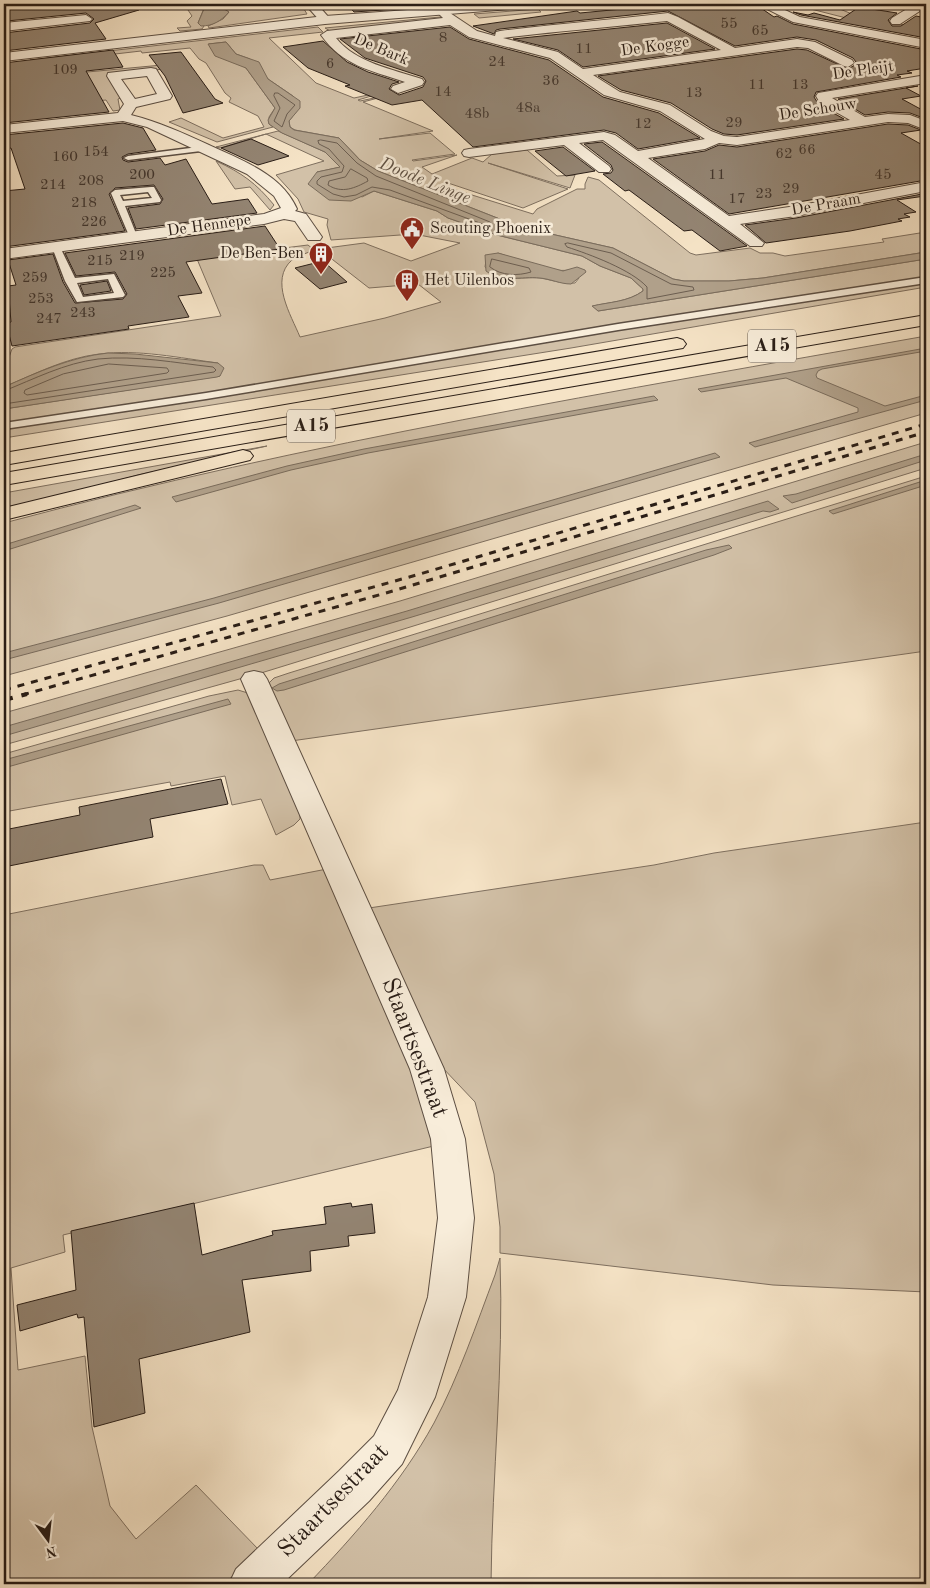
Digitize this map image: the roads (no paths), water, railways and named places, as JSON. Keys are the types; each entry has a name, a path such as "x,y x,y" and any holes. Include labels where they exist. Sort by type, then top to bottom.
{"highway":[{"name":"A15","path":"4,479 926,320"},
{"name":"A15","path":"4,459 692,341"},
{"name":"A15","path":"4,514 209,463 618,373"},
{"name":"A15","path":"4,444 361,398"}],"street":[{"path":"311,4 325,20"},
{"path":"4,56 325,20 533,4"},
{"path":"762,4 798,20 926,44"},
{"path":"896,21 921,4"},
{"path":"441,10 452,21 473,34 554,55 617,96 665,108 715,140"},
{"path":"21,11 28,25"},
{"name":"De Kogge","path":"486,38 565,26 583,27 668,17 734,52"},
{"path":"4,27 86,19"},
{"name":"De Bark","path":"398,89 417,82 354,60 339,50 327,35 452,21"},
{"name":"De Kogge","path":"580,73 804,43 848,63"},
{"name":"De Pleijt","path":"862,121 825,100 823,96 926,79"},
{"path":"4,128 127,110 152,124 252,171 267,181 288,204 289,209 284,214"},
{"name":"De Schouw","path":"634,156 705,145 715,140 737,141 862,121 900,118 910,119 926,126"},
{"path":"468,153 604,136 610,138 756,243"},
{"path":"566,140 604,169"},
{"name":"De Praam","path":"726,221 796,211 926,187"},
{"path":"284,214 300,217 314,237"},
{"name":"De Hennepe","path":"4,254 264,219 284,214"},
{"name":"Staartsestraat","path":"251,1584 354,1486 388,1450 415,1398 447,1297 456,1218 448,1139 427,1069 254,679"}],"lane":[{"path":"128,158 206,148"},
{"path":"119,204 133,236"},
{"path":"56,247 70,281 80,300 120,295 111,276 70,281"},
{"path":"4,426 206,396 618,327 926,280"}],"water":[{"path":"197,4 221,4 229,12 217,22 201,26 198,23 204,9"},
{"path":"226,42 236,54 259,62 268,79 300,101 300,108 289,121 290,127 294,130 339,138 360,160 378,171 520,227 613,248 673,279 684,281 729,281 763,278 926,252 926,259 598,311 592,306 637,295 643,289 631,278 600,266 582,256 497,235 448,218 437,211 374,191 351,201 329,200 308,184 317,172 340,167 325,152 282,133 269,124 268,120 275,108 246,68 215,56 208,44"},
{"path":"498,253 563,271 577,267 586,272 571,284 540,278 499,277 486,271 485,255"},
{"path":"926,348 926,351 822,369 816,375 817,378 885,406 926,395 926,400 755,447 749,443 858,412 858,408 786,378 701,392 698,389"},
{"path":"108,353 218,363 224,368 220,376 217,377 4,409 4,387 68,362"},
{"path":"654,396 658,400 368,453 291,470 176,502 172,497 287,466 364,449"},
{"path":"715,453 720,457 219,603 4,660 4,653 214,598"},
{"path":"926,454 926,460 792,503 783,496 796,494"},
{"path":"926,480 926,485 833,514 829,511"},
{"path":"768,501 779,509 770,512 763,511 412,617 4,736 4,727 407,611"},
{"path":"135,505 141,508 4,551 4,545"},
{"path":"729,545 732,548 714,555 284,690 277,691 272,688 279,684 706,550"},
{"path":"228,699 231,704 4,768 4,760"}],"railway":[{"path":"4,690 420,574 926,424"},
{"path":"22,695 386,593 926,432"},
{"path":"4,700 27,694"}],"place":[{"name":"Scouting Phoenix","path":"412,250"},
{"name":"De Ben-Ben","path":"321,275"},
{"name":"Het Uilenbos","path":"407,302"}],"water label":[{"name":"Doode Linge","path":"425,181"}]}
